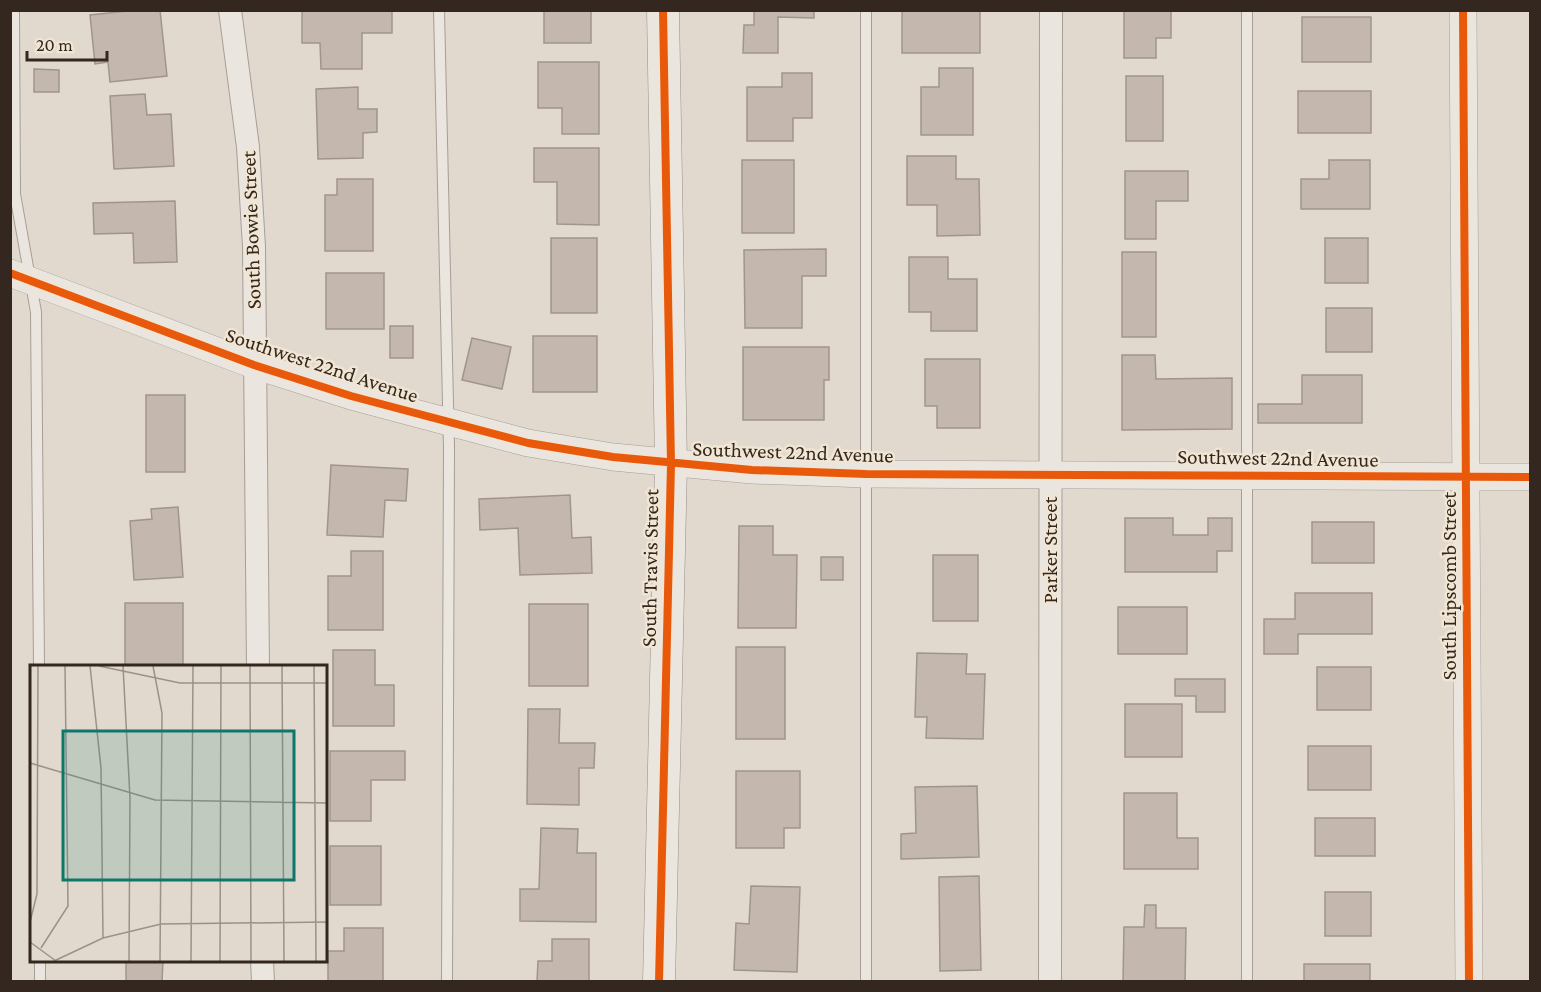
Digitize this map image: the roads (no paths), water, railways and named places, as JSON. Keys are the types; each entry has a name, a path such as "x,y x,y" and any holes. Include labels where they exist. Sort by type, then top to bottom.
{"main road":[{"name":"South Travis Street","path":"659,981 671,464 663,10"}],"street":[{"name":"South Bowie Street","path":"230,10 248,147 254,247 258,665"},
{"name":"Parker Street","path":"1050,981 1051,10"},
{"name":"South Lipscomb Street","path":"1463,10 1469,981"},
{"name":"Southwest 22nd Avenue","path":"20,276 254,365 449,423 528,443 671,464 866,474 1530,477"},
{"path":"262,962 262,981"}],"lane":[{"path":"14,10 15,194 20,276 36,312 39,665"},
{"path":"439,10 449,423 447,981"},
{"path":"866,10 866,981"},
{"path":"1247,10 1247,981"},
{"path":"40,962 40,981"}]}
